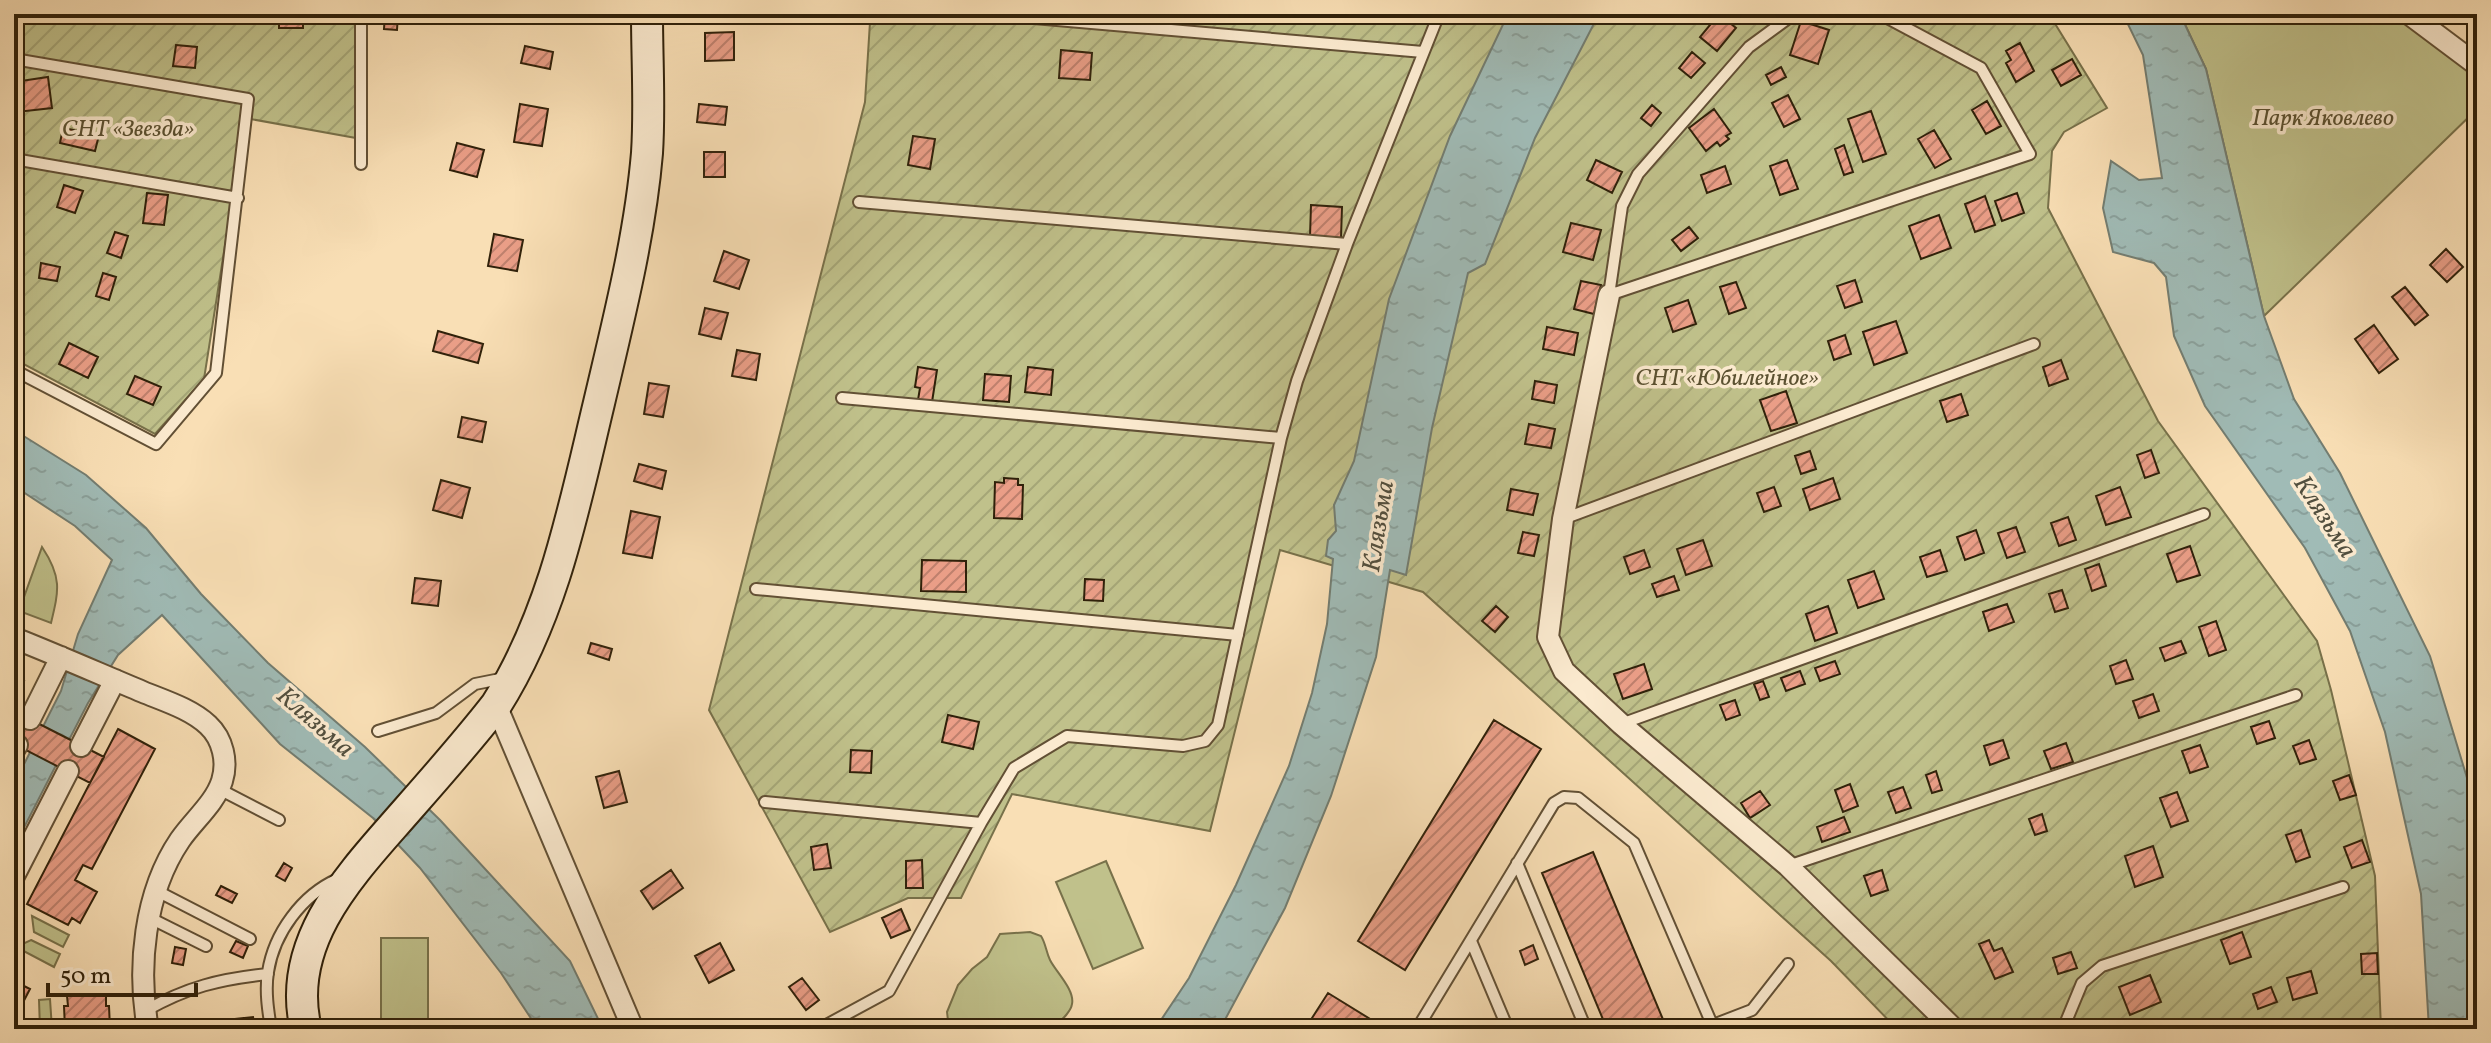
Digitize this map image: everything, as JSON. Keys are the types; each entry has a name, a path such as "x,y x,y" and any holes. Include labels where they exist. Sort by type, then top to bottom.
{"main road":[{"path":"306,1029 303,1014 306,964 323,916 356,868 496,705 515,676 543,613 563,549 625,291 647,153 647,14"}],"street":[{"path":"2409,14 2477,65"},
{"path":"1609,295 1563,519 1548,637 1564,671 1621,724 1788,866 1954,1029"},
{"path":"14,638 193,713 218,736 223,750 225,766 219,789 177,843 157,891 144,959 147,1020"},
{"path":"30,719 63,658"},
{"path":"81,746 112,679"},
{"path":"496,705 633,1029"},
{"path":"14,876 68,771"}],"lane":[{"path":"361,14 361,164"},
{"path":"987,14 1423,52"},
{"path":"819,1029 889,991 1014,768 1067,736 1183,746 1205,741 1218,725 1281,438 1297,381 1347,244 1439,14"},
{"path":"1794,14 1749,47 1638,174 1622,206 1609,295 2030,154 1981,68 1880,14"},
{"path":"14,59 248,99 216,373 156,444 14,370"},
{"path":"14,159 238,198"},
{"path":"859,202 1347,244"},
{"path":"1563,519 2034,344"},
{"path":"842,398 1281,438"},
{"path":"1621,724 2204,514"},
{"path":"756,589 1238,635"},
{"path":"378,731 436,713 475,684 515,676"},
{"path":"1788,866 2296,695"},
{"path":"219,789 279,820"},
{"path":"1417,1029 1554,803 1564,797 1578,798 1628,837 1639,851 1713,1027 1752,1010 1788,964"},
{"path":"765,802 981,823"},
{"path":"1517,863 1586,1029"},
{"path":"271,1029 267,1003 268,974 284,931 300,905 325,884 356,868"},
{"path":"2063,1029 2082,983 2102,966 2343,887"},
{"path":"157,891 250,939"},
{"path":"150,918 206,946"},
{"path":"1471,941 1508,1029"},
{"path":"147,1020 173,995 208,982 268,974"}],"green space":[{"name":"СНТ «Звезда»","path":"14,14 355,14 356,138 245,118 204,379 155,434 14,359"},
{"name":"СНТ «Юбилейное»","path":"921,14 2049,14 2107,108 2064,132 2052,151 2048,208 2158,421 2317,641 2375,876 2381,1029 1897,1029 1831,961 1423,592 1280,550 1210,831 1012,794 961,898 908,898 830,932 709,710 865,102 870,22 921,20"},
{"name":"Парк Яковлево","path":"2180,14 2396,14 2477,74 2477,109 2264,316 2206,69"},
{"path":"42,547 53,567 57,584 51,623 19,611"},
{"path":"1106,861 1143,948 1093,969 1056,882"},
{"path":"32,916 69,935 63,947 34,932"},
{"path":"1030,932 1041,936 1050,960 1071,993 1072,1004 1067,1014 1052,1029 949,1029 947,1012 958,985 987,957 1000,934"},
{"path":"381,938 428,938 428,1020 381,1020"},
{"path":"31,940 60,954 54,967 16,947"},
{"path":"50,999 52,1029 40,1029 39,1000"}],"water":[{"name":"Клязьма","path":"1508,14 1599,14 1535,138 1485,264 1468,273 1432,428 1406,575 1390,570 1376,657 1331,796 1285,908 1220,1029 1155,1029 1189,978 1236,885 1289,766 1312,693 1327,624 1333,559 1326,556 1328,540 1336,531 1334,505 1354,461 1389,299 1450,136"},
{"name":"Клязьма","path":"2123,14 2180,14 2206,69 2264,316 2294,399 2340,473 2430,656 2477,820 2477,1029 2429,1029 2421,894 2385,732 2350,631 2305,548 2205,406 2174,336 2166,277 2154,263 2113,252 2103,208 2111,161 2139,180 2162,178 2143,55"},
{"name":"Клязьма","path":"14,430 86,475 146,528 201,594 268,663 365,747 440,820 570,961 603,1029 538,1029 501,973 420,868 373,818 280,744 162,615 118,655 88,703 14,847 14,784 61,691 78,634 112,560 75,526 14,486"}],"building":[{"path":"279,14 303,14 303,28 279,28"},
{"path":"385,14 398,14 397,30 384,29"},
{"path":"1719,14 1736,28 1717,51 1700,37"},
{"path":"1801,21 1829,30 1818,64 1790,55"},
{"path":"734,32 734,60 705,61 705,33"},
{"path":"2020,43 2034,71 2016,82 2006,63 2011,60 2006,51"},
{"path":"176,45 197,47 195,68 173,66"},
{"path":"525,46 553,52 550,69 521,63"},
{"path":"1061,50 1092,53 1090,80 1059,78"},
{"path":"1692,52 1705,63 1691,78 1679,68"},
{"path":"2072,59 2081,75 2061,86 2052,70"},
{"path":"1781,67 1786,77 1771,85 1766,75"},
{"path":"48,77 52,108 17,112 14,82"},
{"path":"1788,95 1800,119 1784,127 1772,103"},
{"path":"1987,101 2001,126 1986,134 1972,110"},
{"path":"520,104 548,109 542,146 514,142"},
{"path":"699,104 727,107 725,125 697,122"},
{"path":"1652,105 1661,113 1651,126 1641,118"},
{"path":"1714,109 1731,133 1720,146 1717,142 1706,151 1689,128"},
{"path":"1871,111 1886,154 1863,162 1848,119"},
{"path":"63,128 99,135 95,151 60,143"},
{"path":"1934,130 1951,159 1935,168 1918,139"},
{"path":"913,136 935,139 930,169 908,165"},
{"path":"457,143 484,150 477,177 450,170"},
{"path":"1844,145 1853,172 1844,175 1835,149"},
{"path":"704,152 725,152 725,177 704,177"},
{"path":"1596,160 1622,172 1612,193 1587,180"},
{"path":"1787,160 1798,189 1780,195 1770,166"},
{"path":"1725,166 1731,184 1707,193 1701,175"},
{"path":"64,185 83,191 75,213 57,207"},
{"path":"147,193 168,195 164,225 143,223"},
{"path":"2017,193 2024,213 2002,221 1995,201"},
{"path":"1985,196 1995,225 1975,232 1965,204"},
{"path":"1311,205 1342,207 1341,238 1310,236"},
{"path":"1939,215 1951,248 1921,259 1909,226"},
{"path":"1571,223 1601,230 1593,260 1563,252"},
{"path":"1689,227 1698,238 1681,251 1672,240"},
{"path":"115,232 128,236 121,258 107,253"},
{"path":"494,234 523,240 517,271 488,266"},
{"path":"2446,249 2463,267 2447,282 2430,265"},
{"path":"724,251 749,260 739,289 714,281"},
{"path":"41,263 60,267 57,281 39,278"},
{"path":"103,273 116,277 109,300 96,296"},
{"path":"1855,280 1862,302 1845,308 1837,286"},
{"path":"1581,281 1601,285 1594,314 1574,309"},
{"path":"1736,282 1746,308 1729,314 1720,287"},
{"path":"2405,287 2428,315 2415,325 2392,297"},
{"path":"1688,300 1696,324 1673,332 1665,308"},
{"path":"705,308 728,313 721,339 699,334"},
{"path":"1896,321 1907,353 1874,365 1863,332"},
{"path":"2374,325 2398,359 2379,373 2355,339"},
{"path":"1547,327 1578,333 1574,355 1543,349"},
{"path":"438,331 483,344 478,363 433,351"},
{"path":"1845,335 1851,354 1834,360 1828,341"},
{"path":"69,343 98,357 88,378 59,364"},
{"path":"737,350 760,354 756,380 732,376"},
{"path":"2061,360 2068,379 2049,386 2043,367"},
{"path":"918,367 937,370 932,402 918,400 920,388 915,387"},
{"path":"1028,367 1053,370 1051,395 1025,392"},
{"path":"985,374 1011,376 1009,402 983,400"},
{"path":"135,376 161,387 153,405 127,394"},
{"path":"1535,381 1557,385 1554,403 1532,399"},
{"path":"649,383 669,386 663,417 644,414"},
{"path":"1786,391 1797,423 1771,431 1760,400"},
{"path":"1961,394 1968,415 1947,422 1940,401"},
{"path":"462,417 486,422 482,442 458,437"},
{"path":"1529,424 1555,429 1551,448 1525,444"},
{"path":"2151,450 2159,473 2145,478 2137,455"},
{"path":"1810,451 1816,469 1801,474 1795,456"},
{"path":"639,464 666,471 662,489 634,481"},
{"path":"1004,478 1018,479 1018,485 1023,485 1022,519 994,518 995,482 1004,483"},
{"path":"1833,478 1840,499 1810,510 1803,489"},
{"path":"441,480 470,488 462,518 433,510"},
{"path":"1774,487 1781,506 1764,512 1757,493"},
{"path":"2120,487 2131,517 2106,525 2096,496"},
{"path":"1511,489 1538,494 1533,515 1507,510"},
{"path":"631,511 660,517 652,558 623,553"},
{"path":"2068,517 2076,540 2059,546 2051,523"},
{"path":"2016,527 2025,552 2007,558 1998,533"},
{"path":"1976,530 1984,553 1965,560 1957,537"},
{"path":"1523,532 1539,535 1534,556 1518,553"},
{"path":"1703,540 1712,566 1686,575 1677,549"},
{"path":"2190,546 2200,575 2177,582 2167,554"},
{"path":"1644,550 1650,567 1630,574 1624,557"},
{"path":"1940,550 1947,571 1927,577 1920,557"},
{"path":"922,560 966,561 966,592 921,591"},
{"path":"2099,564 2106,586 2092,591 2085,569"},
{"path":"1874,571 1884,599 1858,608 1848,580"},
{"path":"1674,576 1679,590 1657,597 1652,584"},
{"path":"415,578 441,581 438,606 412,603"},
{"path":"1085,579 1104,580 1103,601 1084,600"},
{"path":"2062,590 2068,608 2055,612 2049,594"},
{"path":"2007,604 2014,622 1989,631 1983,612"},
{"path":"1496,606 1508,617 1495,632 1482,621"},
{"path":"1828,606 1837,633 1815,641 1806,614"},
{"path":"2216,621 2226,650 2209,656 2199,627"},
{"path":"2181,641 2186,653 2165,661 2160,648"},
{"path":"591,643 612,649 609,660 588,653"},
{"path":"2126,660 2133,679 2116,684 2110,666"},
{"path":"1835,661 1840,674 1820,681 1815,668"},
{"path":"1644,664 1652,689 1623,699 1614,674"},
{"path":"1800,671 1805,684 1786,691 1781,678"},
{"path":"14,676 24,681 14,700"},
{"path":"1763,681 1769,697 1760,700 1754,684"},
{"path":"2153,694 2159,711 2139,718 2133,701"},
{"path":"1735,700 1740,715 1726,720 1720,705"},
{"path":"14,711 104,757 90,783 14,744"},
{"path":"948,715 979,722 973,749 942,742"},
{"path":"1494,720 1541,749 1405,970 1358,941"},
{"path":"2269,721 2275,738 2257,744 2251,727"},
{"path":"118,729 155,749 92,869 83,865 75,880 97,892 80,923 72,918 68,925 27,904"},
{"path":"2003,740 2009,758 1990,765 1984,746"},
{"path":"2309,740 2316,759 2300,764 2293,746"},
{"path":"2066,743 2073,762 2051,769 2044,751"},
{"path":"2200,745 2208,767 2190,773 2182,751"},
{"path":"851,750 872,751 871,773 850,772"},
{"path":"619,771 627,802 604,808 596,777"},
{"path":"1936,771 1942,790 1932,793 1926,775"},
{"path":"2349,775 2356,795 2340,800 2333,781"},
{"path":"1850,784 1858,806 1843,812 1835,790"},
{"path":"1903,787 1911,808 1896,813 1888,792"},
{"path":"1760,791 1770,805 1750,818 1741,803"},
{"path":"2177,792 2188,821 2171,827 2160,798"},
{"path":"2042,814 2047,831 2035,835 2029,819"},
{"path":"1844,817 1850,832 1822,842 1817,827"},
{"path":"2301,830 2310,857 2296,862 2286,835"},
{"path":"2362,840 2370,862 2352,868 2344,847"},
{"path":"827,844 831,868 814,870 811,847"},
{"path":"2153,846 2163,877 2135,887 2125,856"},
{"path":"1593,852 1667,1029 1607,1029 1542,873"},
{"path":"922,860 923,888 906,888 906,861"},
{"path":"284,863 292,868 285,881 276,876"},
{"path":"671,870 683,888 653,909 641,891"},
{"path":"1882,870 1888,890 1871,896 1864,876"},
{"path":"221,886 237,894 232,903 216,895"},
{"path":"901,909 910,930 891,938 882,918"},
{"path":"2242,932 2251,957 2230,964 2221,940"},
{"path":"1989,940 1994,951 2002,948 2013,972 1995,979 1979,944"},
{"path":"236,941 248,946 243,958 230,952"},
{"path":"720,943 734,970 709,983 695,956"},
{"path":"1533,945 1538,959 1525,965 1520,951"},
{"path":"175,947 186,949 183,965 172,963"},
{"path":"2071,952 2077,968 2058,974 2053,958"},
{"path":"2377,953 2378,974 2362,974 2361,954"},
{"path":"2311,971 2317,993 2293,1000 2287,978"},
{"path":"2150,975 2161,1002 2130,1015 2119,987"},
{"path":"802,978 819,1000 806,1010 789,987"},
{"path":"14,981 30,989 14,1020"},
{"path":"2271,987 2277,1002 2258,1009 2253,994"},
{"path":"1328,993 1375,1022 1370,1029 1305,1029"},
{"path":"67,996 106,996 110,1029 65,1029"},
{"path":"253,1017 255,1029 199,1029 199,1023"},
{"path":"1751,1021 1755,1029 1739,1029 1738,1026"}]}
